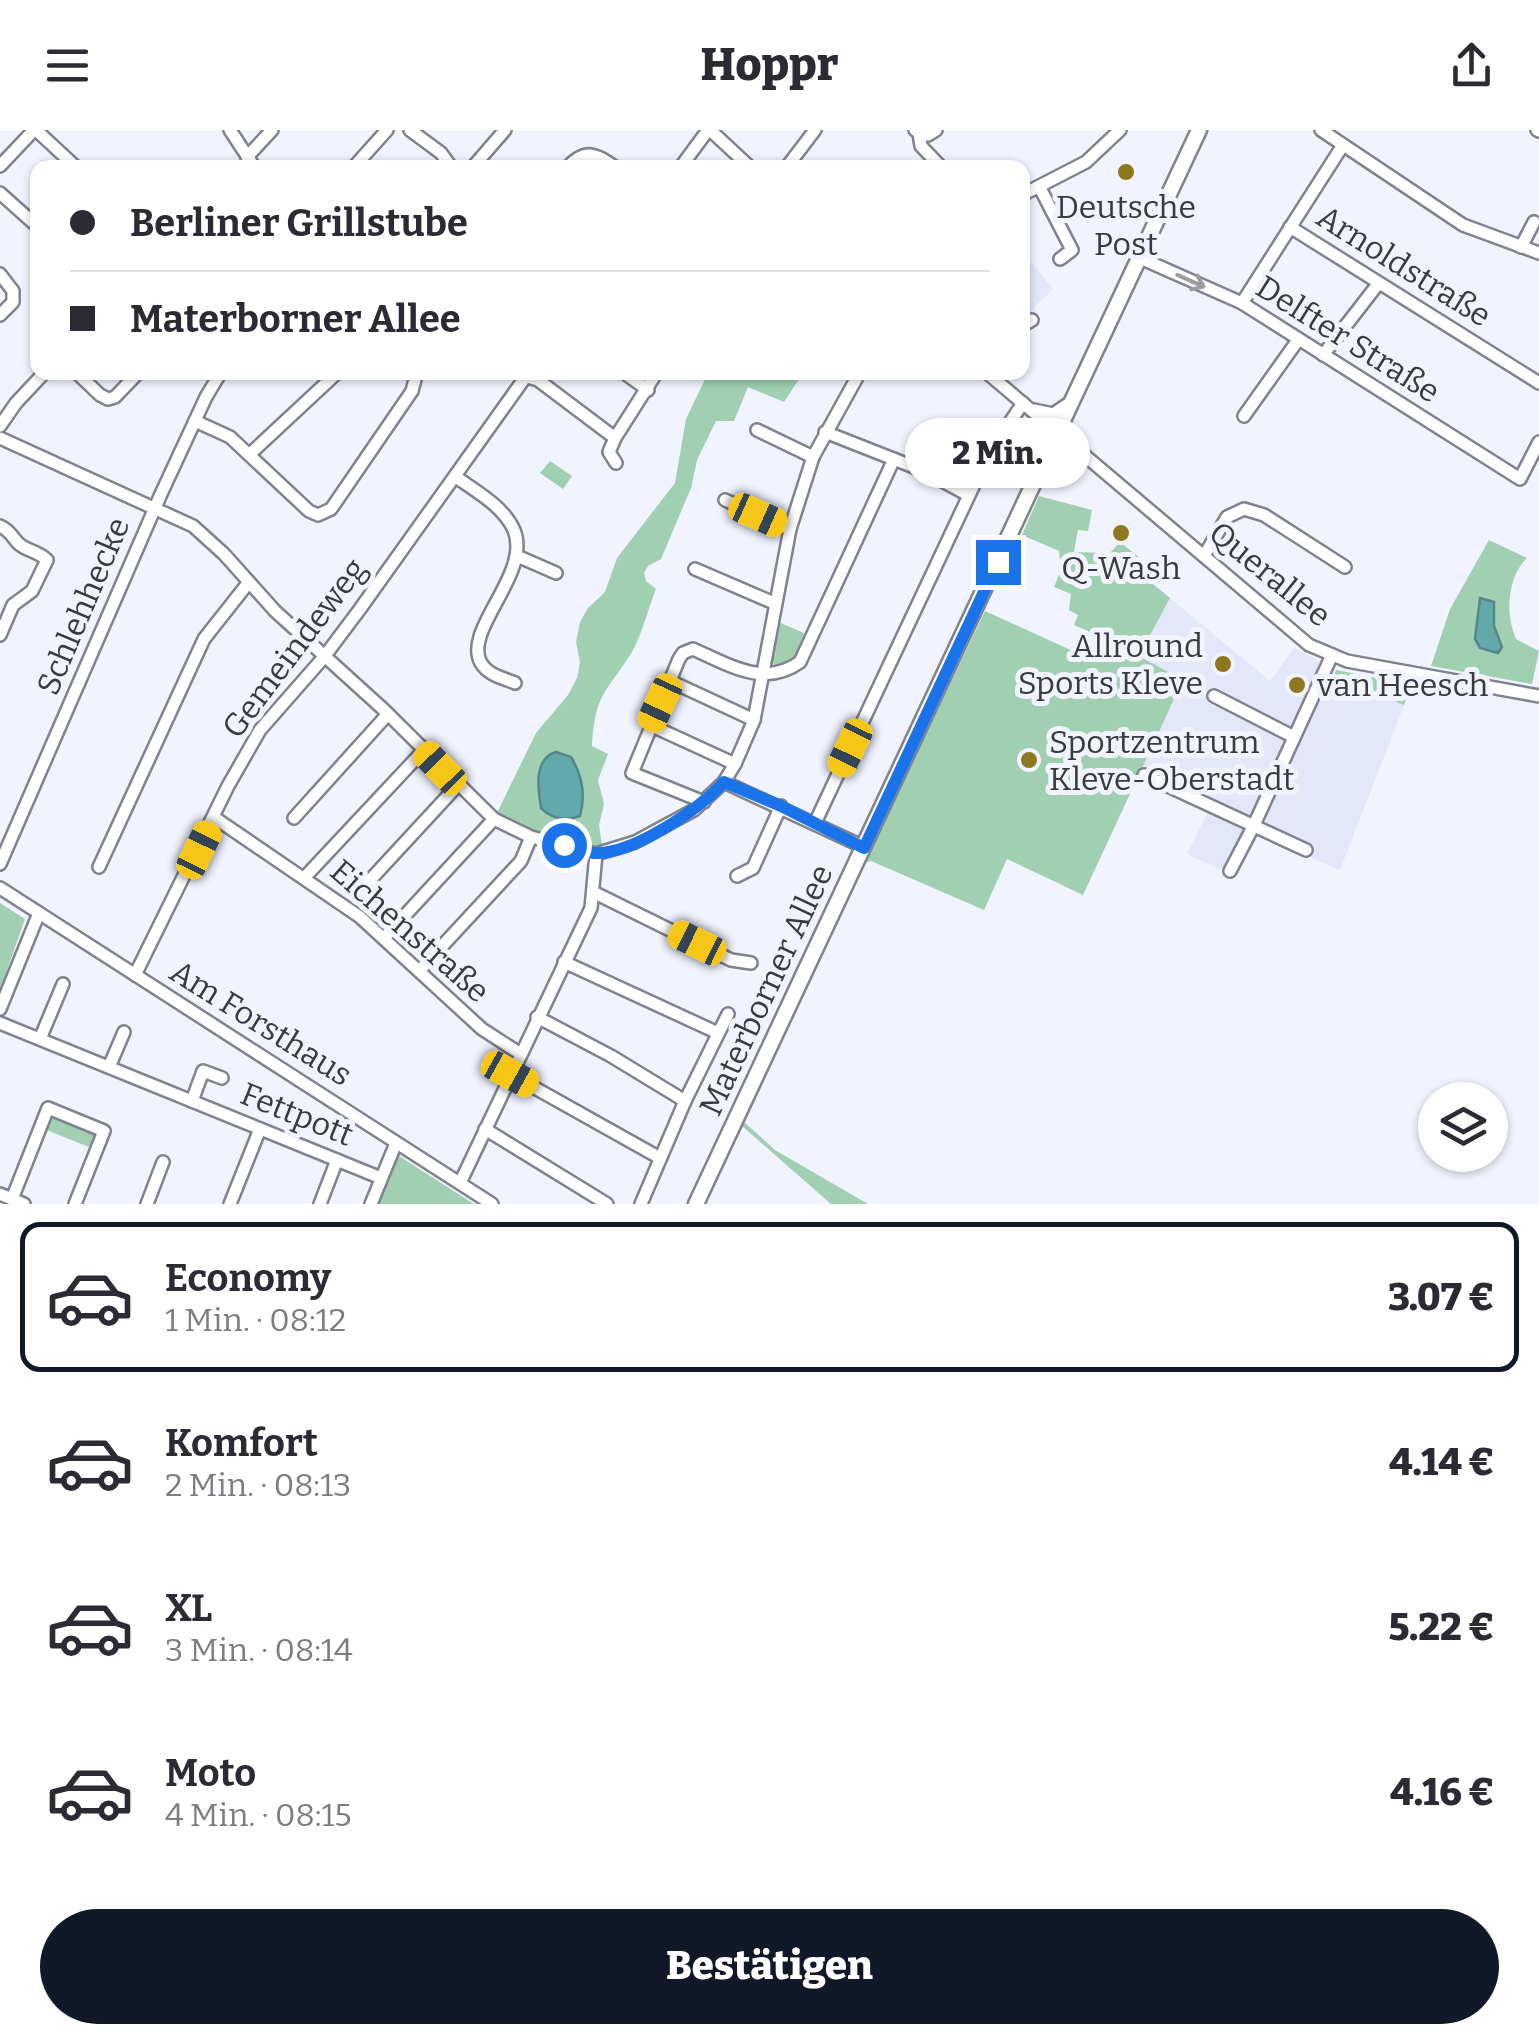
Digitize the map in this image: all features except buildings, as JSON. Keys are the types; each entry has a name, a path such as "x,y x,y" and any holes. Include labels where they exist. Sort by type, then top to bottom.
{"main road":[{"name":"Materborner Allee","path":"696,1204 1046,464 1199,130"}],"street":[{"path":"0,166 35,130 68,160"},
{"path":"230,130 250,160"},
{"path":"252,160 272,130"},
{"path":"360,160 387,130"},
{"path":"410,130 446,160"},
{"path":"479,160 505,130"},
{"path":"686,160 709,130 742,160"},
{"path":"792,160 814,130"},
{"path":"917,132 928,135 936,130"},
{"path":"1030,192 1086,162 1120,130"},
{"path":"1321,130 1464,225 1539,254"},
{"path":"917,132 921,146 934,160"},
{"path":"1242,303 1343,146"},
{"path":"574,160 590,154 601,160"},
{"path":"1040,188 1076,246 1060,259"},
{"path":"0,192 30,220"},
{"path":"1521,246 1534,222"},
{"name":"Arnoldstraße","path":"1290,227 1539,382"},
{"name":"Delfter Straße","path":"1140,258 1242,303 1520,480 1539,442"},
{"path":"0,274 14,291 13,302 0,315"},
{"path":"1323,355 1378,284"},
{"path":"1244,416 1298,340"},
{"path":"0,426 38,380"},
{"path":"84,380 108,399 132,380"},
{"name":"Schlehhecke","path":"0,864 194,421 217,380"},
{"path":"250,454 329,380"},
{"path":"194,421 230,437 308,511 325,514 412,391 415,380"},
{"name":"Gemeindeweg","path":"135,975 228,786 260,730 324,656 466,464 521,380"},
{"path":"538,380 615,438"},
{"path":"634,380 648,390"},
{"path":"616,463 609,452 615,438 654,380"},
{"path":"0,438 193,526 494,819 531,837 596,854 665,828 704,802 735,764 754,720 790,529 813,456 855,380"},
{"name":"Querallee","path":"995,380 1026,406 1062,427 1085,454 1300,638 1332,656 1424,677 1539,696"},
{"path":"814,824 988,455 1026,406 1053,414 1076,399"},
{"path":"757,430 813,456"},
{"path":"825,432 894,459 968,495"},
{"path":"1046,464 1067,451 1085,454"},
{"path":"704,802 632,773 683,653 693,649 763,676 788,671 800,662 894,459"},
{"path":"456,477 506,518 517,540 517,556 480,638 478,651 485,668 515,683"},
{"path":"725,500 790,529"},
{"path":"1204,556 1227,517 1244,509 1264,514 1345,567"},
{"path":"0,526 46,560 32,591 13,605 0,635"},
{"path":"517,556 556,573"},
{"path":"695,569 774,602"},
{"path":"99,867 204,639 249,582"},
{"path":"1230,871 1332,656"},
{"path":"670,682 754,720"},
{"path":"1214,696 1294,738"},
{"path":"294,818 388,714"},
{"path":"650,725 735,764"},
{"path":"306,877 423,750"},
{"path":"1144,776 1306,850"},
{"path":"724,782 864,848"},
{"path":"360,891 457,786"},
{"path":"737,876 753,868 781,806"},
{"name":"Eichenstraße","path":"215,818 306,877 384,938 482,1029 519,1054"},
{"path":"384,938 494,819"},
{"path":"419,971 521,861 531,837"},
{"path":"460,1183 591,908 596,854"},
{"name":"Am Forsthaus","path":"0,888 492,1204"},
{"path":"595,892 731,960 751,963"},
{"path":"0,1010 39,913"},
{"path":"564,962 718,1033"},
{"path":"40,1039 63,984"},
{"path":"640,1204 684,1101 728,1014"},
{"path":"538,1016 684,1101"},
{"name":"Fettpott","path":"0,1023 381,1178"},
{"path":"109,1067 124,1032"},
{"name":"Fettpott","path":"192,1101 200,1069 222,1078"},
{"path":"510,1074 660,1158"},
{"path":"12,1199 48,1108 104,1131 75,1204"},
{"path":"230,1204 260,1129"},
{"path":"484,1129 607,1204"},
{"path":"371,1204 396,1142"},
{"path":"320,1204 337,1160"},
{"path":"147,1204 163,1162"}],"shaded area":[{"path":"1030,261 1053,289 1030,311"},
{"path":"1170,598 1270,681 1294,648 1336,670 1412,685 1340,870 1259,835 1236,877 1187,854 1208,811 1138,775 1184,680 1139,656"}],"green space":[{"path":"705,380 798,380 784,402 748,387 734,421 716,421 697,460 691,488 661,559 644,573 646,581 656,589 633,650 604,693 596,714 592,746 608,754 598,780 604,804 599,825 603,852 596,854 494,819 536,733 577,678 580,622 605,592 617,558 675,483 686,419"},
{"path":"550,461 572,476 563,489 540,473"},
{"name":"Sportzentrum Kleve-Oberstadt","path":"1039,496 1092,510 1088,531 1078,530 1074,552 1110,553 1120,542 1155,570 1148,580 1170,598 1139,656 1183,680 1083,895 1007,859 984,910 871,861 864,863 985,611 1086,657 1094,634 1074,625 1078,615 1069,610 1071,594 1054,587 1061,570 1059,551 1022,535"},
{"path":"1489,540 1527,558 1515,575 1509,607 1516,639 1539,651 1532,684 1431,666 1450,609"},
{"path":"776,621 804,633 795,658 786,668 775,666 770,658"},
{"path":"1336,670 1412,685 1404,705 1334,677"},
{"path":"0,903 25,919 0,990"},
{"path":"51,1116 95,1132 98,1135 94,1149 44,1129"},
{"path":"744,1122 775,1150 868,1204 831,1204 742,1126"},
{"path":"399,1156 474,1204 379,1204"}],"water":[{"path":"1480,598 1494,602 1494,626 1502,647 1498,653 1480,648 1475,639"},
{"path":"556,752 571,757 578,771 583,793 580,816 559,818 541,808 540,768"}],"place":[{"name":"Deutsche Post","path":"1126,172"},
{"name":"Q-Wash","path":"1121,533"},
{"name":"Allround Sports Kleve","path":"1223,664"},
{"name":"van Heesch","path":"1297,685"},
{"name":"Sportzentrum Kleve-Oberstadt","path":"1029,760"}],"route":[{"path":"564,845 596,854 635,842 694,810 724,782 864,848 998,562"}]}
